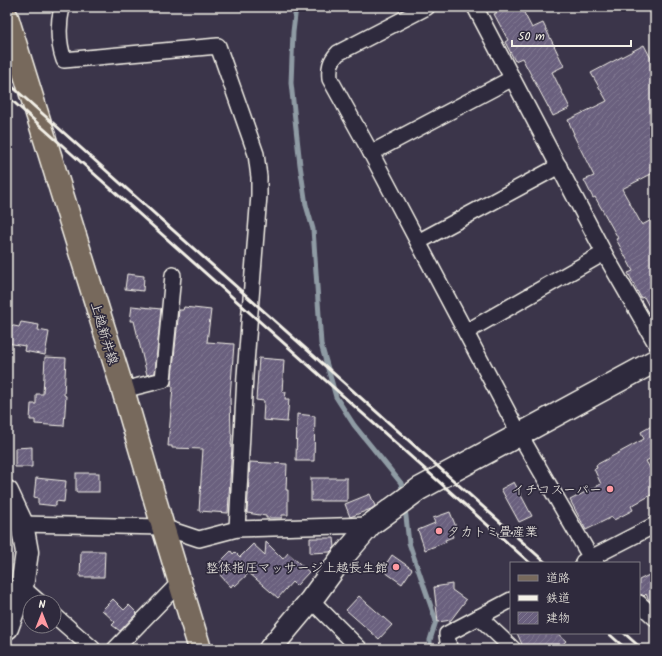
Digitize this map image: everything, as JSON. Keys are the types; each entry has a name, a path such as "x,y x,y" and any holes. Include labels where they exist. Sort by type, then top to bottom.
{"main road":[{"name":"上越新井線","path":"7,17 123,390 200,649"}],"street":[{"path":"62,7 60,14 60,48 64,60 218,46 256,154 259,177 245,376 237,529"},
{"path":"427,7 338,53 332,59 329,68 330,79 589,561 655,525"},
{"path":"475,7 511,79 559,166 604,253 655,342"},
{"path":"371,153 511,79"},
{"path":"418,242 559,166"},
{"path":"466,332 604,253"},
{"path":"123,390 163,380 173,275"},
{"path":"270,649 311,600 341,558 370,525 419,489 655,360"},
{"path":"7,492 22,524 27,552 22,587 7,628"},
{"path":"22,524 163,527 199,539 237,529 370,525"},
{"path":"115,649 180,582"},
{"path":"22,587 30,594"},
{"path":"311,600 360,649"},
{"path":"449,649 447,634 510,601"},
{"path":"640,604 655,618"},
{"path":"479,617 513,649"},
{"path":"62,622 93,649"}],"building":[{"path":"507,7 521,7 532,28 543,23 564,66 552,72 570,108 553,116 522,58 515,61 505,42 508,40 494,14"},
{"path":"644,45 655,66 655,172 622,189 642,225 655,218 655,318 644,297 641,298 628,273 633,271 616,239 618,238 595,197 593,198 584,180 594,176 573,134 568,120 607,101 591,73"},
{"path":"127,274 144,276 143,291 125,289"},
{"path":"132,306 161,309 155,373 147,375 134,321 130,321"},
{"path":"184,307 211,310 207,342 234,344 230,397 232,445 228,513 199,511 203,449 172,448 172,446 168,446 173,387 171,386 179,310 183,310"},
{"path":"21,322 39,325 38,330 49,332 45,355 24,351 25,346 7,343 9,325 19,327"},
{"path":"45,357 66,358 64,426 35,424 35,420 30,420 31,404 36,404 36,394 43,394"},
{"path":"259,358 284,360 282,392 286,392 285,399 289,399 287,422 263,420 264,401 256,400"},
{"path":"297,414 315,416 314,461 296,461"},
{"path":"655,424 655,460 653,457 646,461 655,477 655,493 631,506 633,510 614,520 612,517 586,530 570,500 601,484 594,469 597,468 596,465 644,439 641,432"},
{"path":"32,447 32,467 15,467 15,448"},
{"path":"250,462 287,464 286,490 288,490 288,515 282,515 282,518 266,518 266,516 247,513"},
{"path":"76,473 99,473 99,492 76,492"},
{"path":"36,478 66,481 64,502 56,501 56,506 38,504 38,498 34,497"},
{"path":"311,478 347,478 347,501 311,501"},
{"path":"514,482 532,516 519,522 501,489"},
{"path":"370,494 375,506 350,517 345,504"},
{"name":"タカトミ畳産業","path":"450,512 456,527 450,529 453,537 445,540 446,542 425,550 418,530 435,523 433,518"},
{"path":"310,538 334,538 335,547 330,552 310,553"},
{"path":"266,542 283,559 288,553 309,572 296,586 292,582 278,598 249,573 235,586 233,584 231,587 220,575 222,573 216,566 231,551 233,554 235,552 240,557 253,544 265,555"},
{"path":"81,551 105,551 104,577 80,577"},
{"name":"整体指圧マッサージ上越長生館","path":"392,555 412,569 402,584 382,570"},
{"path":"655,572 655,606 646,594 644,596 640,594 640,580"},
{"path":"452,584 452,590 466,600 451,620 438,622 434,587"},
{"path":"359,596 392,625 379,639 346,610"},
{"path":"113,599 124,610 129,605 137,613 120,631 112,625 115,622 102,610"},
{"path":"517,634 558,634 566,641 559,649 524,649"}],"waterway":[{"path":"296,7 293,32 291,83 306,205 313,229 321,344 336,397 354,425 401,483 403,494"},
{"path":"405,508 409,543 436,621 430,640 430,649"}],"railway":[{"path":"7,82 545,562"},
{"path":"7,96 529,562"},
{"path":"609,634 626,649"},
{"path":"625,634 642,649"}],"place":[{"name":"イチコスーパー","path":"610,489"},
{"name":"タカトミ畳産業","path":"439,531"},
{"name":"整体指圧マッサージ上越長生館","path":"396,567"}]}
